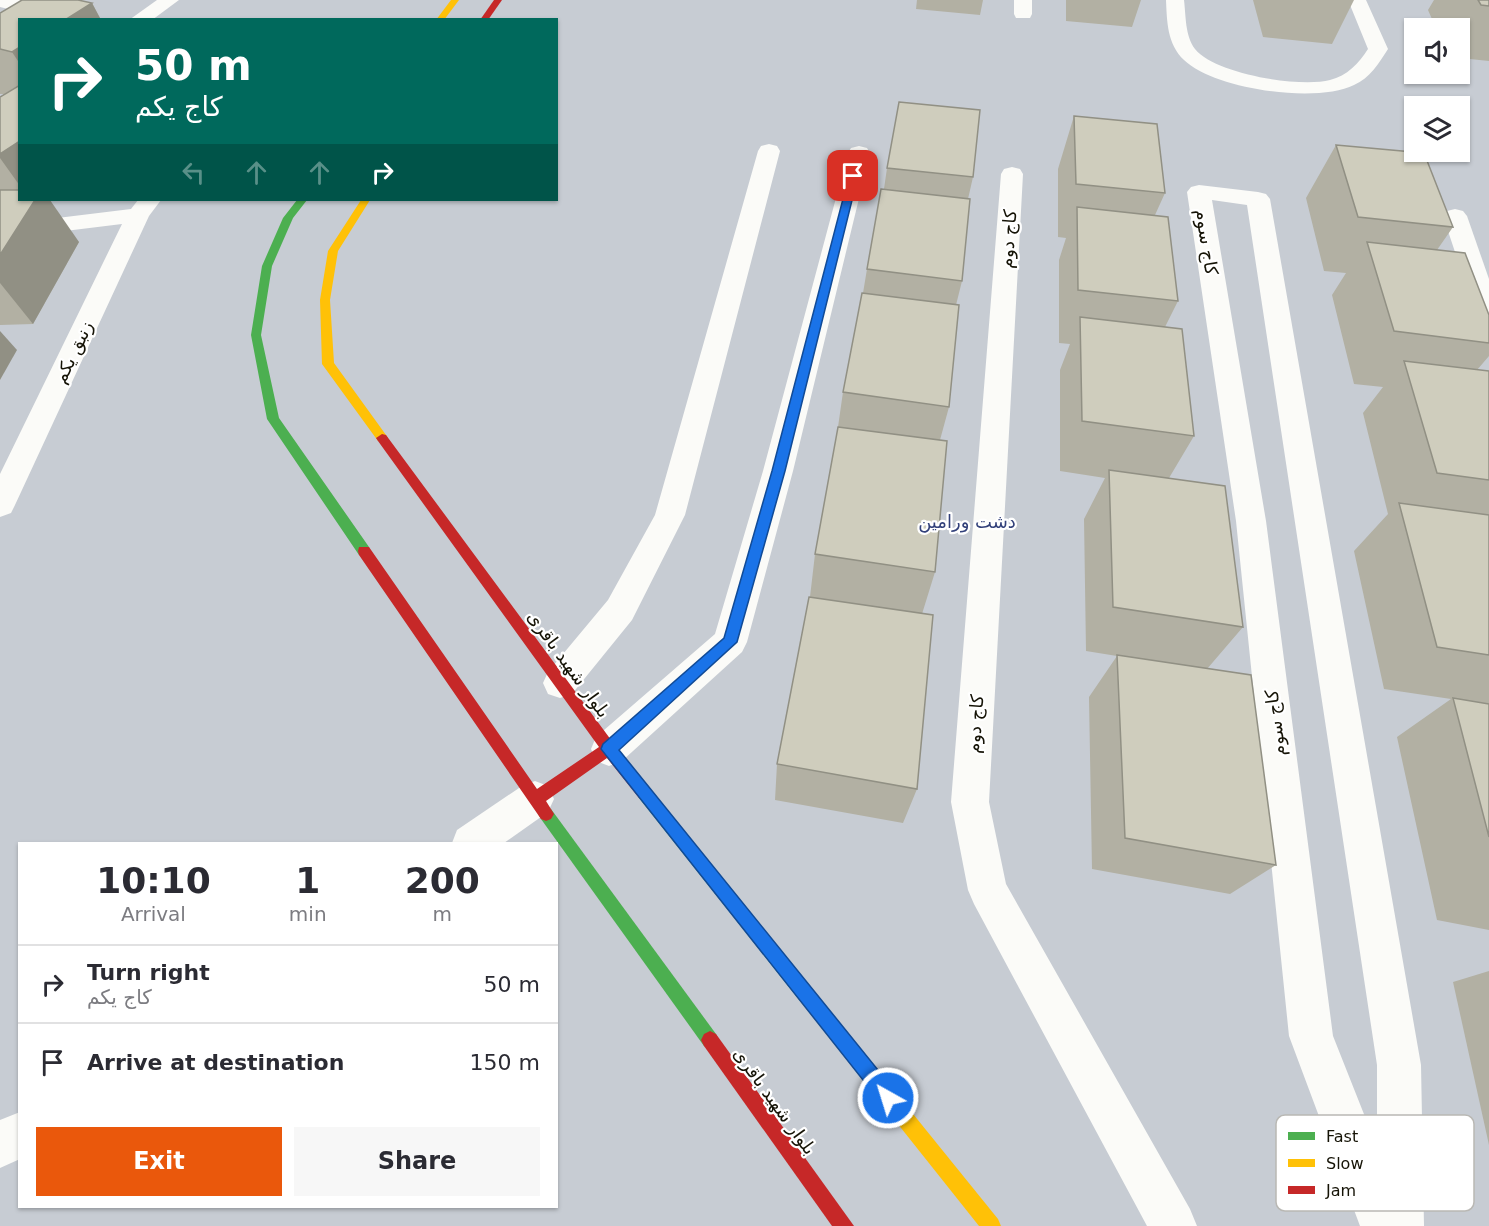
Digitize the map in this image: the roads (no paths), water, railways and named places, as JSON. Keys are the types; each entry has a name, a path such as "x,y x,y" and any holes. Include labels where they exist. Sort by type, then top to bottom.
{"street":[{"path":"141,18 170,0"},
{"path":"442,18 455,0"},
{"path":"485,18 498,0"},
{"path":"1175,0 1178,34 1190,55 1207,67 1270,85 1329,87 1348,80 1367,68 1378,49 1357,0"},
{"path":"0,1 76,18"},
{"path":"560,683 620,610 670,515 769,151"},
{"path":"472,842 609,749 730,642 778,471 859,153"},
{"name":"کاج دوم","path":"1012,174 970,802 988,890 1173,1226"},
{"name":"کاج سوم","path":"1342,1115 1311,1035 1251,521 1199,192 1258,199 1399,1065 1399,1115"},
{"name":"بلوار شهید باقری","path":"301,201 288,218 267,266 256,335 273,419 535,799 844,1226"},
{"name":"بلوار شهید باقری","path":"364,201 333,251 325,300 328,364 609,749 991,1226"},
{"path":"0,232 144,207"},
{"name":"زنبق یکم","path":"0,505 144,207"},
{"path":"1455,216 1489,315"},
{"path":"0,1145 18,1135"},
{"name":"کاج سوم","path":"1378,1211 1384,1226"},
{"name":"کاج سوم","path":"1400,1211 1400,1226"}],"park label":[{"name":"دشت ورامین","path":"967,521"}]}
